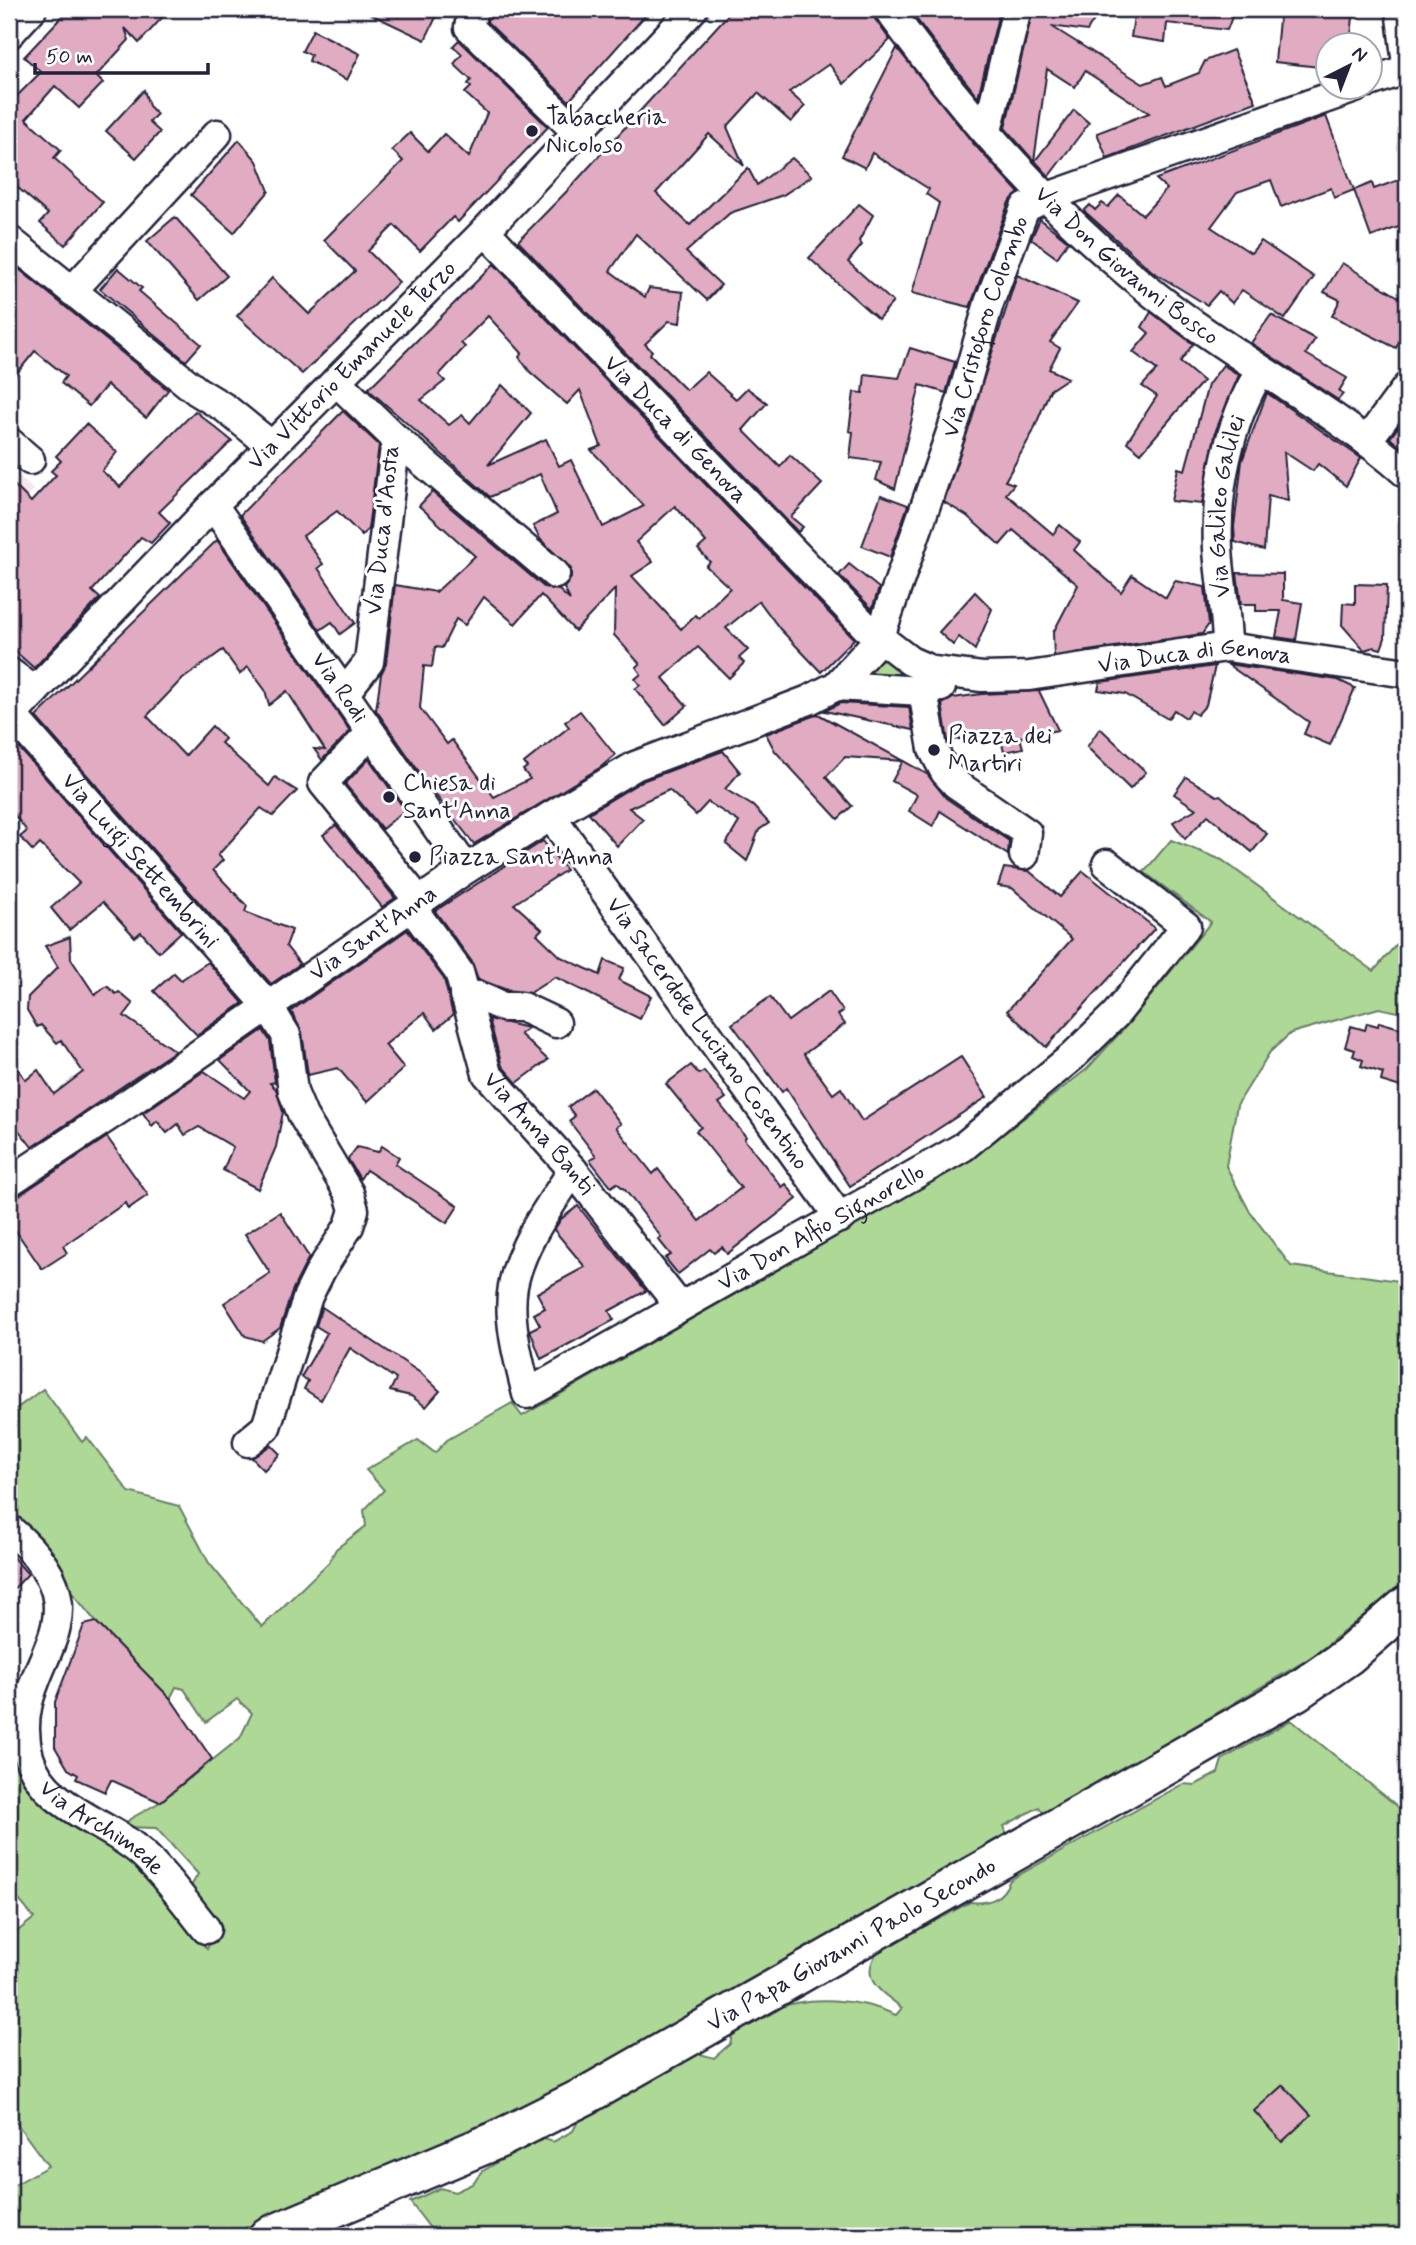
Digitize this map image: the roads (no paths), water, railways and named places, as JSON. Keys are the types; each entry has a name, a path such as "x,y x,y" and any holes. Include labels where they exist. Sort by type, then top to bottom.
{"main road":[{"name":"Via Papa Giovanni Paolo Secondo","path":"268,2236 499,2138 585,2096 1296,1692 1348,1656 1407,1605"}],"street":[{"path":"9,34 32,9"},
{"path":"473,9 469,27 577,132"},
{"name":"Via Vittorio Emanuele Terzo","path":"10,717 213,505 485,231 693,9"},
{"name":"Via Don Giovanni Bosco","path":"888,9 1045,198 1175,311 1259,371 1367,441 1407,474"},
{"path":"987,131 1017,9"},
{"path":"1384,76 1407,67 1400,9"},
{"name":"Via Cristoforo Colombo","path":"877,628 957,415 989,303 1025,208 1045,198 1316,102"},
{"path":"72,291 217,134"},
{"name":"Via Duca di Genova","path":"485,231 910,661 933,671 982,677 1030,676 1227,647 1407,673"},
{"path":"9,240 197,391 225,408 268,451"},
{"name":"Via Galileo Galilei","path":"1227,647 1218,548 1220,506 1236,417 1259,371"},
{"name":"Via Duca d'Aosta","path":"336,381 396,439 369,662 344,694"},
{"path":"1367,441 1407,387"},
{"path":"396,439 555,574"},
{"path":"9,442 30,460"},
{"name":"Via Rodi","path":"213,505 466,869"},
{"path":"836,686 877,628"},
{"path":"9,671 35,691"},
{"path":"836,686 923,691 982,677"},
{"name":"Via Sant'Anna","path":"9,1182 269,1007 466,869 551,816 635,766 809,700 836,686"},
{"path":"923,691 937,760 956,784 1027,833 1024,855"},
{"name":"Via Luigi Settembrini","path":"10,717 269,1007 286,1035 293,1092 303,1116 349,1193 354,1210 349,1226 308,1296 266,1427 248,1442"},
{"name":"Via Anna Banti","path":"371,733 323,783 415,905 459,972 487,1074 506,1099 573,1170 680,1307"},
{"name":"Via Sacerdote Luciano Cosentino","path":"551,816 840,1218"},
{"name":"Via Don Alfio Signorello","path":"573,1170 537,1227 513,1287 516,1350 527,1394 963,1147 1073,1056 1116,1014 1186,926 1107,864"},
{"path":"466,1003 478,996 503,1007 522,1007 556,1023"},
{"name":"Via Archimede","path":"9,1529 40,1560 51,1576 57,1595 59,1618 27,1707 26,1735 29,1757 37,1774 52,1794 125,1839 144,1855 206,1929"}],"place":[{"name":"Tabaccheria Nicoloso","path":"532,131"},
{"name":"Piazza dei Martiri","path":"934,750"},
{"name":"Chiesa di Sant'Anna","path":"389,797"},
{"name":"Piazza Sant'Anna","path":"415,857"}]}
